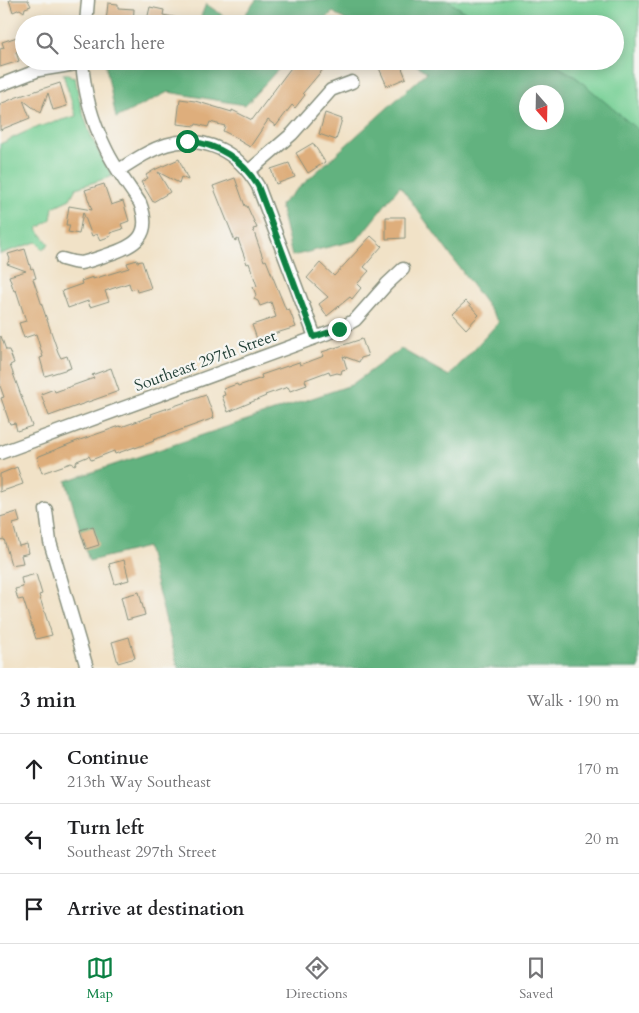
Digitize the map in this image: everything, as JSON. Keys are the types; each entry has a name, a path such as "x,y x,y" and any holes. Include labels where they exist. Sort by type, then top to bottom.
{"street":[{"path":"87,15 88,0"},
{"path":"0,85 39,70"},
{"path":"62,258 73,262 88,261 126,249 142,234 144,227 140,203 105,149 88,102 83,70"},
{"path":"249,171 292,134 331,90 352,82"},
{"path":"119,170 144,154 169,144 187,141 204,142 226,152 249,171 258,186 314,337"},
{"name":"Southeast 297th Street","path":"0,451 339,329 355,320 403,269"},
{"path":"46,510 50,542 87,668"}],"green space":[{"path":"256,0 449,0 471,15 338,15 333,12 330,15 245,15"},
{"path":"449,0 639,0 639,134 577,78 564,70 624,70 624,15 471,15"},
{"path":"206,4 222,15 202,15"},
{"path":"107,70 278,70 245,105 168,92 116,118"},
{"path":"424,70 564,70 577,78 639,131 639,668 178,668 147,547 89,561 66,481 351,385 401,349 449,376 499,322 400,186 357,240 292,256 280,205 427,72"},
{"path":"63,74 75,77 88,129 113,176 76,188 70,199 53,207 51,219 37,229 49,244 43,249 36,242 0,254 0,144 34,128 76,116"}],"building":[{"path":"9,0 28,0 31,6 25,8 24,12 20,9 13,12"},
{"path":"108,3 118,4 118,8 134,9 134,15 107,15"},
{"path":"150,7 164,10 163,15 148,15"},
{"path":"15,38 15,62 0,67 0,49 4,48 2,42"},
{"path":"289,70 322,70 303,93 305,95 295,108 292,105 276,126 268,120 250,147 223,131 225,126 210,122 208,127 196,124 195,126 177,124 180,99 195,101 232,112 232,110 252,120"},
{"path":"380,70 403,70 406,78 387,86"},
{"path":"60,83 67,106 53,110 48,93 40,113 23,100 30,118 0,130 0,104"},
{"path":"325,113 342,119 336,140 319,134"},
{"path":"313,143 325,162 308,173 296,153"},
{"path":"179,159 188,180 181,177 179,183 158,172 170,192 153,202 141,182 148,178 146,175 154,170"},
{"path":"289,163 295,177 276,184 271,169"},
{"path":"235,178 245,206 247,206 257,228 253,229 264,261 266,260 286,310 289,309 296,327 257,339 252,325 276,317 271,302 260,306 258,301 254,299 256,295 253,287 257,286 249,263 247,264 238,239 235,241 213,186"},
{"path":"104,184 111,205 123,201 129,221 121,224 123,229 110,233 111,236 100,240 97,234 92,236 83,212 79,234 68,232 70,225 66,225 69,206 92,210 85,190"},
{"path":"386,217 405,217 405,238 386,239"},
{"path":"371,236 382,246 364,267 369,271 357,284 361,288 352,299 350,297 327,316 319,304 328,297 307,278 320,263 334,276"},
{"path":"25,249 31,269 33,268 36,278 33,279 58,352 61,358 67,356 71,368 45,376 40,358 43,357 36,334 24,338 19,323 26,321 16,290 14,291 9,276 26,271 7,264 10,259 8,254"},
{"path":"137,260 137,262 142,261 151,288 137,292 136,288 131,290 129,283 105,291 109,301 90,307 88,301 68,308 62,291 82,284 81,281 129,268 127,263"},
{"path":"466,301 479,315 466,329 452,314"},
{"path":"1,336 6,350 9,350 14,363 10,365 32,426 17,431 15,423 10,424 1,398 4,397 0,386"},
{"path":"362,339 368,356 361,358 359,362 343,356 347,369 342,370 341,374 330,375 329,371 305,380 307,385 290,391 288,387 228,412 222,396 225,395 223,389 262,378 261,375 299,362 300,365 324,356 322,352"},
{"path":"111,368 119,391 49,416 41,394 54,389 55,392 94,378 92,375"},
{"path":"206,395 214,418 135,448 115,454 114,451 91,460 89,456 77,461 75,465 71,463 42,473 37,457"},
{"path":"17,467 23,484 0,492 0,474"},
{"path":"17,512 20,522 13,524 19,546 27,544 29,553 21,555 23,563 11,565 4,539 0,540 0,517"},
{"path":"93,526 99,545 86,549 80,530"},
{"path":"124,560 129,580 115,584 109,564"},
{"path":"36,574 42,594 39,595 52,635 36,639 23,599 18,600 15,589 23,587 21,578"},
{"path":"139,592 145,615 127,620 121,597"},
{"path":"129,637 135,658 118,663 112,642"}],"route":[{"path":"187,141 204,142 226,152 249,171 258,186 314,337 339,329"}]}
